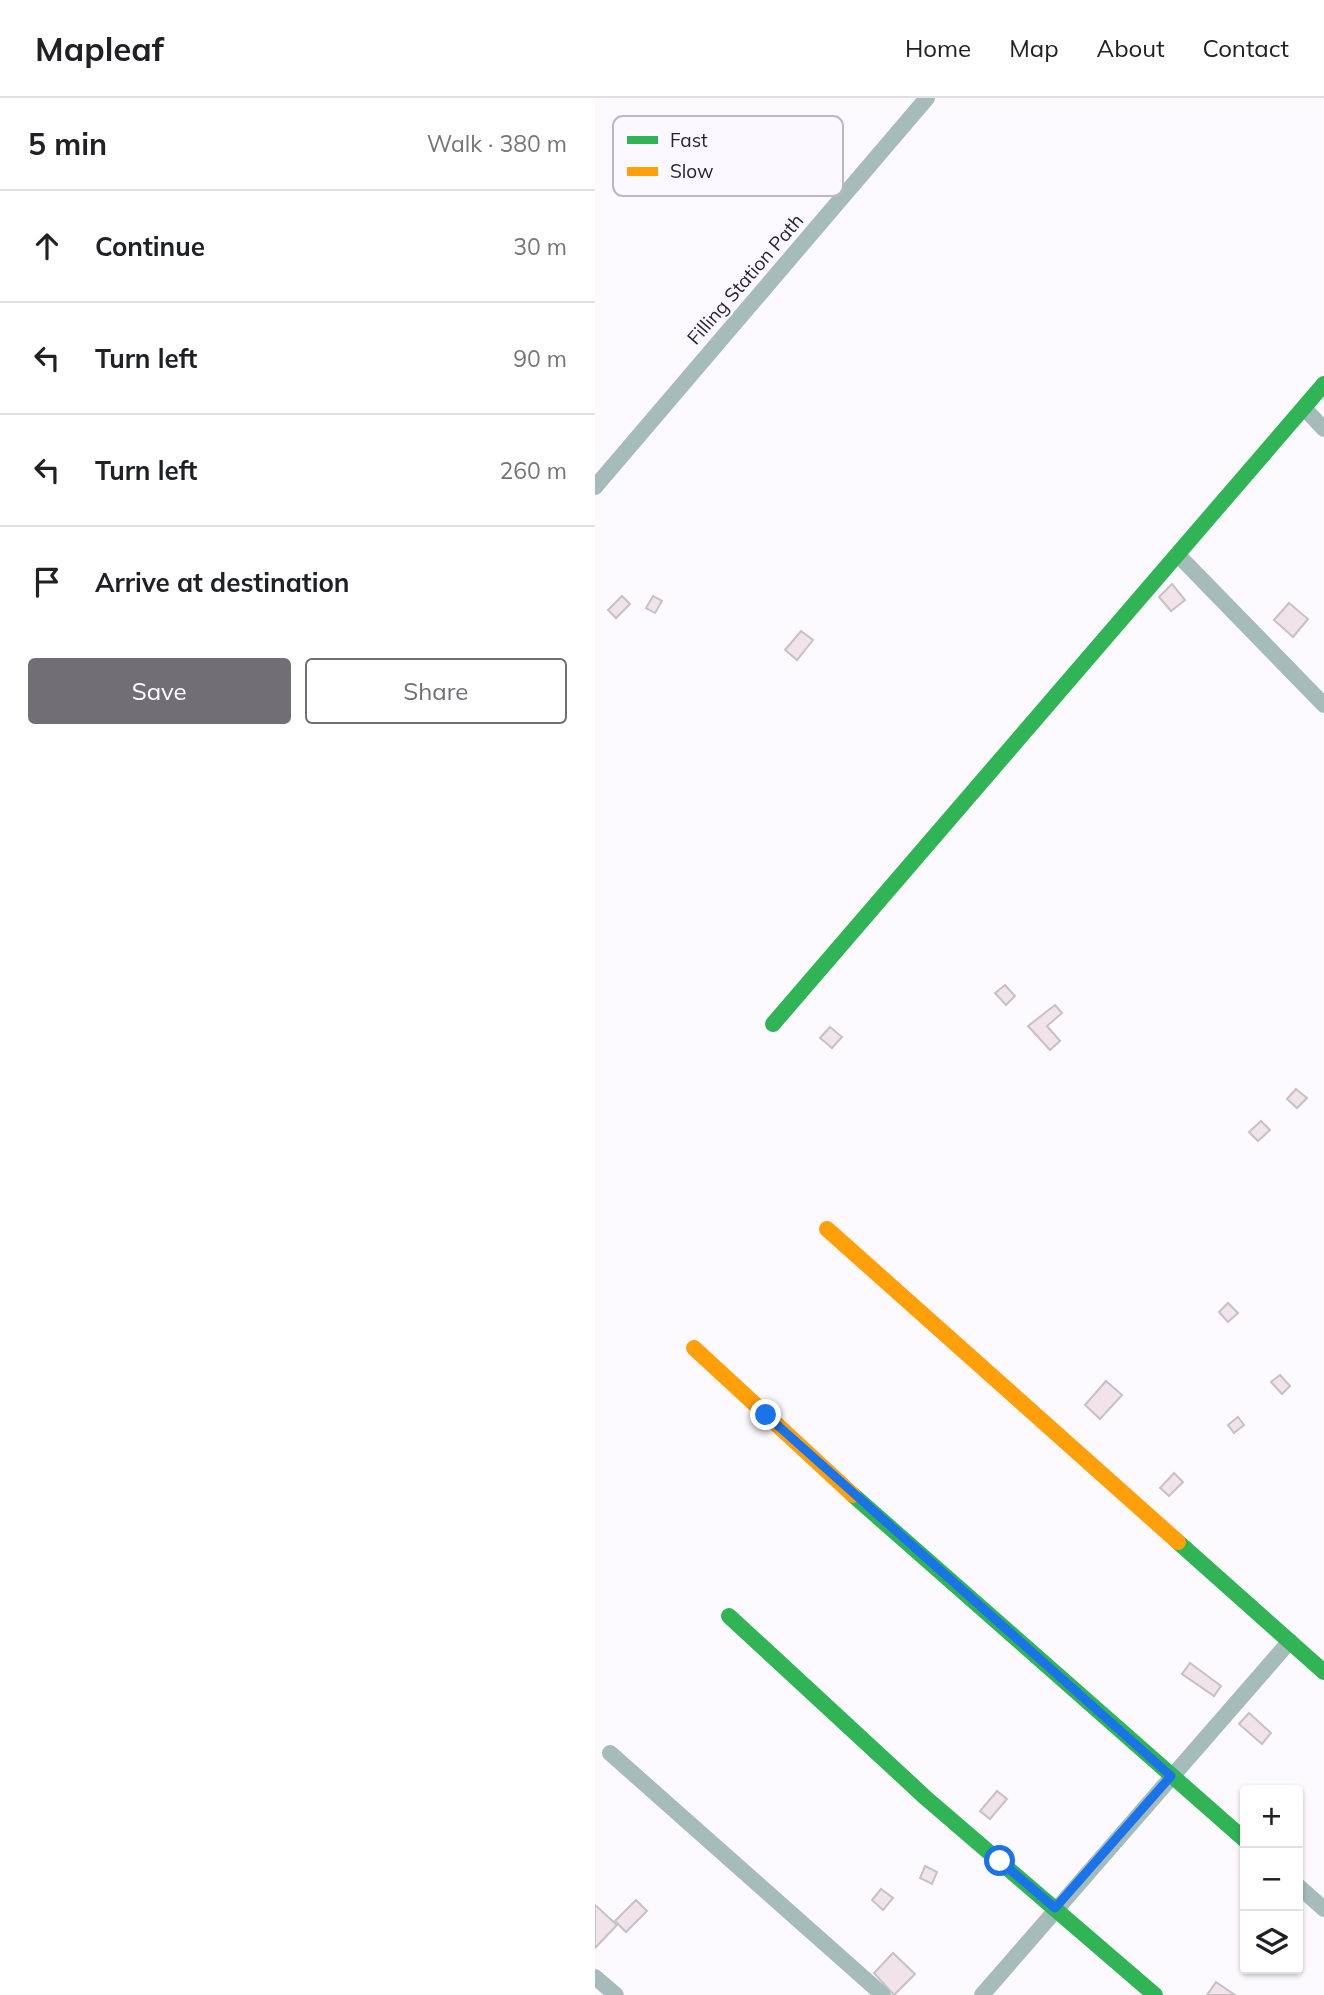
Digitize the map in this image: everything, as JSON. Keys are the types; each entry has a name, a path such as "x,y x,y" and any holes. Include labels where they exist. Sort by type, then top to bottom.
{"street":[{"name":"Filling Station Path","path":"595,487 927,98"},
{"path":"773,1024 1324,384"},
{"path":"1304,408 1324,429"},
{"path":"1178,555 1324,705"},
{"path":"827,1229 1324,1672"},
{"path":"694,1348 819,1465 1240,1836"},
{"path":"729,1616 927,1799 1155,1995"},
{"path":"982,1995 1290,1641"},
{"path":"610,1753 883,1995"},
{"path":"1303,1890 1324,1909"},
{"path":"595,1977 615,1995"}],"building":[{"path":"1172,584 1185,600 1171,611 1159,597"},
{"path":"622,596 630,604 616,618 608,610"},
{"path":"653,596 662,601 655,613 646,608"},
{"path":"1289,603 1308,619 1293,637 1274,620"},
{"path":"801,631 813,640 797,660 785,650"},
{"path":"1005,985 1015,996 1006,1005 995,993"},
{"path":"1055,1005 1062,1013 1047,1026 1060,1041 1050,1050 1028,1026"},
{"path":"830,1027 842,1037 832,1048 820,1038"},
{"path":"1296,1089 1307,1098 1297,1108 1287,1099"},
{"path":"1261,1121 1270,1130 1258,1141 1249,1132"},
{"path":"1228,1303 1238,1313 1228,1322 1219,1312"},
{"path":"1280,1375 1290,1386 1282,1394 1271,1382"},
{"path":"1106,1381 1122,1395 1100,1419 1085,1405"},
{"path":"1238,1417 1244,1425 1234,1433 1228,1425"},
{"path":"1174,1473 1183,1482 1169,1496 1160,1488"},
{"path":"1190,1663 1221,1686 1214,1696 1182,1674"},
{"path":"1249,1713 1271,1733 1262,1744 1239,1724"},
{"path":"997,1791 1007,1799 990,1819 980,1811"},
{"path":"925,1866 937,1872 932,1884 920,1878"},
{"path":"881,1889 893,1898 883,1910 872,1900"},
{"path":"636,1900 647,1911 626,1932 615,1921"},
{"path":"595,1905 617,1925 595,1948"},
{"path":"893,1953 915,1974 894,1995 874,1973"},
{"path":"1216,1982 1235,1995 1207,1995"}],"traffic: fast":[{"path":"773,1024 1324,384"},
{"path":"853,1495 1240,1836"},
{"path":"1178,1542 1324,1672"},
{"path":"729,1616 927,1799 1155,1995"}],"traffic: slow":[{"path":"827,1229 1178,1542"},
{"path":"694,1348 853,1495"}],"route":[{"path":"766,1415 1171,1776 1055,1908 1000,1861"}]}
